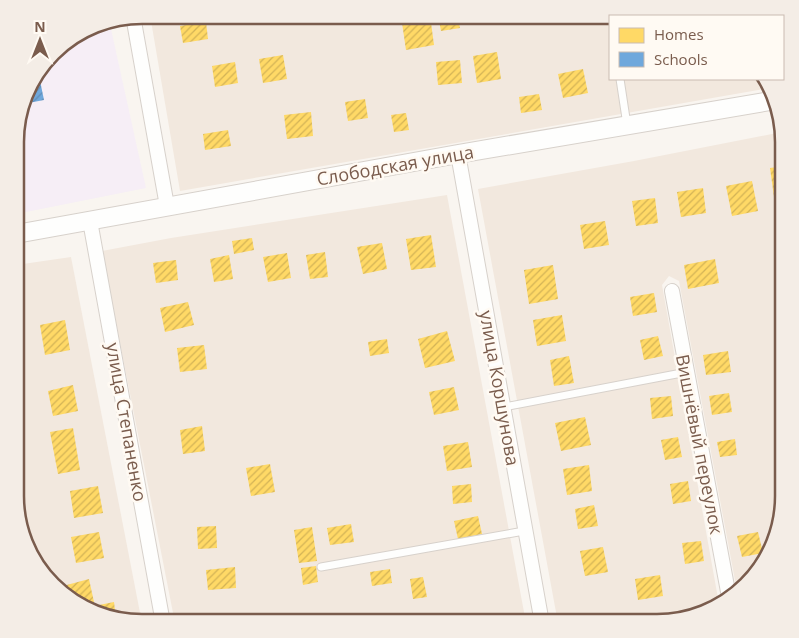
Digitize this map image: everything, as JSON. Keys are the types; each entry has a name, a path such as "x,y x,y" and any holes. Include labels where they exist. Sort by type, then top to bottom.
{"street":[{"path":"135,24 167,206"},
{"name":"Слободская улица","path":"24,233 458,154 768,101"},
{"name":"улица Коршунова","path":"458,154 540,614"},
{"name":"улица Степаненко","path":"90,221 161,614"},
{"name":"Вишнёвый переулок","path":"672,291 728,591"}],"lane":[{"path":"620,80 628,126"},
{"path":"504,406 687,372"},
{"path":"321,567 524,530"}],"shaded area":[{"path":"152,24 609,24 609,80 757,80 762,89 180,191"},
{"path":"111,28 146,188 24,212 25,126 28,111 36,90 52,65 65,65 65,52 70,48 90,36"},
{"path":"774,133 775,504 773,519 769,534 759,555 746,574 736,584 679,281 669,276 662,285 718,597 702,605 673,613 556,614 478,189"},
{"path":"447,195 524,614 173,614 102,251 171,238"},
{"path":"71,257 140,614 111,610 97,605 70,590 48,568 30,534 24,504 24,264"}],"building: Homes":[{"path":"206,24 208,39 183,43 180,26"},
{"path":"402,24 431,24 434,45 406,50"},
{"path":"440,24 459,24 460,28 441,31"},
{"path":"497,52 501,79 477,83 473,56"},
{"path":"283,55 287,79 263,83 259,59"},
{"path":"460,60 462,83 438,85 436,62"},
{"path":"235,62 238,83 215,87 212,66"},
{"path":"583,69 588,93 563,98 558,74"},
{"path":"539,94 542,110 521,113 519,97"},
{"path":"365,99 368,118 348,121 345,102"},
{"path":"311,112 313,136 287,139 284,115"},
{"path":"406,113 409,130 394,132 391,115"},
{"path":"228,130 231,146 205,150 203,134"},
{"path":"775,167 775,197 774,197 770,168"},
{"path":"752,181 758,211 732,216 726,186"},
{"path":"703,188 706,213 681,217 677,192"},
{"path":"655,198 658,223 636,226 632,201"},
{"path":"605,221 609,245 584,249 580,225"},
{"path":"431,235 436,267 411,270 406,239"},
{"path":"252,238 254,250 234,254 232,241"},
{"path":"382,243 387,269 363,274 357,247"},
{"path":"325,252 328,277 310,279 306,255"},
{"path":"287,253 291,278 268,282 263,257"},
{"path":"229,255 233,279 214,282 210,259"},
{"path":"715,259 719,283 688,289 684,265"},
{"path":"176,260 178,280 156,283 153,263"},
{"path":"553,265 558,299 529,304 524,270"},
{"path":"654,293 657,312 633,316 630,297"},
{"path":"188,302 194,325 165,332 160,308"},
{"path":"562,315 566,341 537,346 533,320"},
{"path":"65,320 70,350 45,355 40,325"},
{"path":"447,331 455,361 425,368 418,339"},
{"path":"658,336 663,356 644,360 640,340"},
{"path":"387,339 389,353 370,356 368,342"},
{"path":"204,345 207,369 180,372 177,348"},
{"path":"728,351 731,372 706,375 703,355"},
{"path":"569,356 574,383 554,386 550,360"},
{"path":"73,385 78,411 53,416 48,391"},
{"path":"454,387 459,410 434,415 429,392"},
{"path":"729,393 732,412 712,415 709,396"},
{"path":"671,396 673,416 652,419 650,398"},
{"path":"585,417 591,445 561,451 555,423"},
{"path":"202,426 205,451 183,454 180,430"},
{"path":"73,428 80,470 58,474 50,432"},
{"path":"678,437 682,457 665,460 661,440"},
{"path":"735,439 737,455 720,457 717,442"},
{"path":"468,442 472,467 447,471 443,446"},
{"path":"270,464 275,492 251,496 246,468"},
{"path":"589,465 592,491 567,495 563,469"},
{"path":"688,481 691,501 673,504 670,484"},
{"path":"471,484 472,502 453,504 452,486"},
{"path":"98,486 103,513 74,518 70,491"},
{"path":"594,505 598,526 578,529 575,509"},
{"path":"478,516 482,534 458,539 454,521"},
{"path":"351,524 354,542 330,545 327,528"},
{"path":"216,526 217,548 198,549 197,527"},
{"path":"312,527 317,561 299,563 294,530"},
{"path":"99,532 104,558 76,563 71,537"},
{"path":"758,532 762,549 760,554 742,557 737,536"},
{"path":"701,541 704,561 685,564 682,543"},
{"path":"603,547 608,572 585,576 580,551"},
{"path":"316,566 318,582 303,585 301,568"},
{"path":"235,567 236,588 208,590 206,570"},
{"path":"390,569 392,583 372,586 370,572"},
{"path":"660,575 663,596 638,600 635,579"},
{"path":"423,577 427,597 413,599 410,579"},
{"path":"89,579 94,602 83,598 65,586"},
{"path":"114,602 115,611 111,610 98,605"}],"building: Schools":[{"path":"40,82 44,100 31,102"}]}
